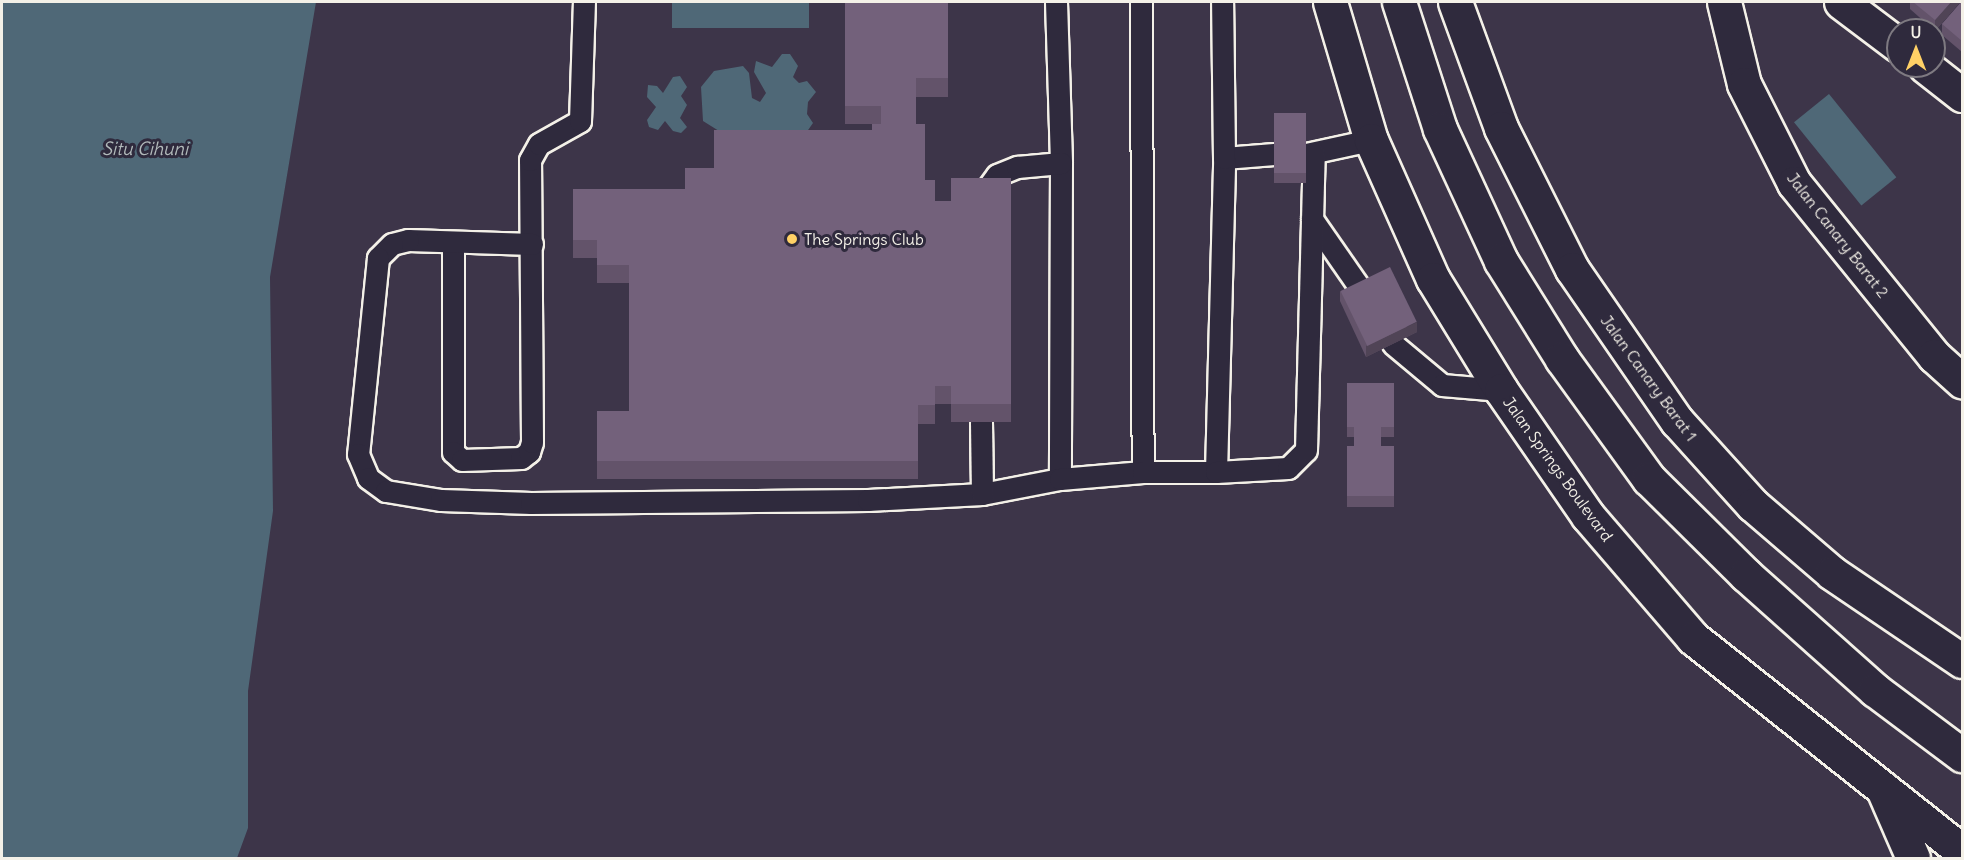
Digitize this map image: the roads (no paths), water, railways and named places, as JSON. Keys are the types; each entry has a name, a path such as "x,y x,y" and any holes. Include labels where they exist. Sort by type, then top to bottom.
{"main road":[{"name":"Jalan Springs Boulevard","path":"1330,2 1371,140 1433,279 1501,390 1588,516 1693,638 1883,789 1958,841"},
{"path":"1399,2 1440,129 1501,261 1562,358 1649,479 1746,575 1875,690 1962,755"},
{"name":"Jalan Canary Barat 1","path":"1455,2 1501,128 1572,269 1677,421 1753,505 1832,573 1934,645 1962,661"},
{"name":"Jalan Canary Barat 2","path":"1724,2 1744,84 1794,183 1934,356 1962,381"},
{"path":"1841,2 1886,36"},
{"path":"1940,78 1962,95"},
{"path":"1883,789 1913,858"}],"lane":[{"path":"453,244 453,452 462,460 506,461 529,452 532,442 532,152 539,144 576,126 582,114 584,2"},
{"path":"1056,2 1061,163 1060,479"},
{"path":"1141,2 1143,472"},
{"path":"1216,472 1224,158 1222,2"},
{"path":"532,244 453,244 408,240 392,244 378,258 358,454 368,478 386,491 441,500 531,503 868,500 982,494 1060,479 1143,472 1216,472 1288,468 1306,450 1312,219 1310,154 1371,140"},
{"path":"1224,158 1274,154"},
{"path":"981,197 997,175 1017,167 1061,163"},
{"path":"1312,219 1362,291"},
{"path":"1393,344 1442,384 1501,390"},
{"path":"981,422 982,494"}],"water":[{"name":"Situ Cihuni","path":"2,2 316,2 270,277 273,511 248,691 248,828 237,858 2,858"},
{"path":"672,2 809,2 809,28 672,28"},
{"path":"782,54 790,54 798,66 793,77 799,83 807,81 816,92 808,102 807,114 813,123 806,133 719,131 703,121 701,87 714,71 743,66 749,73 752,98 760,102 766,93 754,72 756,61 772,67"},
{"path":"680,76 687,87 681,96 687,105 680,118 687,127 681,133 673,131 665,121 658,130 649,127 647,120 656,107 647,97 648,85 657,86 663,93 673,77"},
{"path":"1829,94 1896,177 1861,205 1794,122"}],"place":[{"name":"The Springs Club","path":"792,239"}]}
